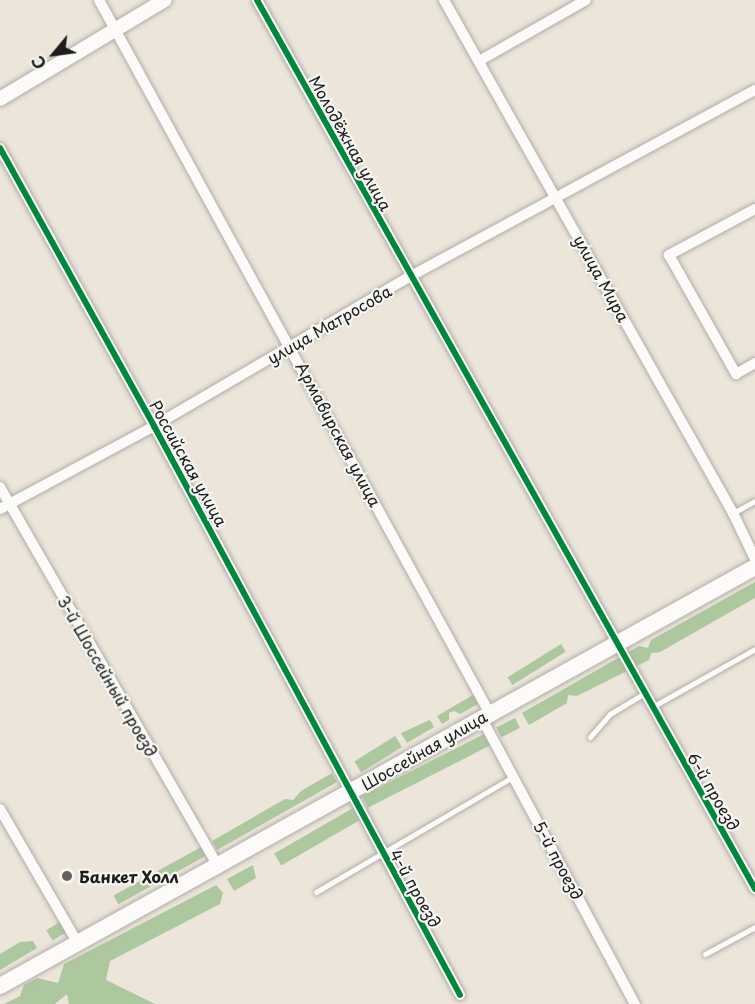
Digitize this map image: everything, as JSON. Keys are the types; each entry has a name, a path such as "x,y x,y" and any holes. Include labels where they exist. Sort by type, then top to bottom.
{"main road":[{"name":"Шоссейная улица","path":"0,986 755,567"}],"street":[{"name":"Армавирская улица","path":"99,0 291,346 485,715"},
{"path":"0,99 165,0"},
{"name":"Молодёжная улица","path":"257,0 615,644"},
{"name":"улица Мира","path":"444,0 733,513 755,559"},
{"path":"479,61 586,0"},
{"name":"улица Матросова","path":"5,507 154,426 409,277 558,199 755,90"},
{"name":"Российская улица","path":"0,148 352,792"},
{"path":"755,209 669,255 736,374 755,363"},
{"name":"3-й Шоссейный проезд","path":"0,487 5,507 217,865"},
{"name":"6-й проезд","path":"615,644 755,889"},
{"name":"5-й проезд","path":"485,715 514,776 635,1004"},
{"name":"4-й проезд","path":"352,792 382,854 460,995"},
{"path":"0,809 77,942"}],"lane":[{"path":"733,513 755,501"},
{"path":"650,707 755,649"},
{"path":"590,737 610,714 643,694"},
{"path":"316,892 514,776"},
{"path":"705,954 755,927"}],"green space":[{"path":"755,582 755,598 660,652 651,653 649,660 577,696 568,695 567,703 529,725 522,713 639,646 648,648 651,640"},
{"path":"561,644 566,652 512,685 508,677"},
{"path":"473,695 478,704 460,714 454,711 449,713 449,720 442,724 437,716"},
{"path":"515,718 520,728 501,737 496,728"},
{"path":"430,720 434,727 407,743 401,733"},
{"path":"484,734 490,746 368,808 362,796"},
{"path":"395,736 402,747 361,772 354,761"},
{"path":"332,773 337,782 217,850 212,841 285,799 293,800 301,791"},
{"path":"353,808 360,820 281,866 274,854"},
{"path":"201,847 206,856 118,904 114,895"},
{"path":"253,865 256,878 234,891 227,879"},
{"path":"216,885 223,893 220,904 110,961 106,980 155,1004 69,1004 67,994 55,1004 4,1004 20,996 24,985 37,978 58,983 64,964"},
{"path":"60,922 66,932 52,941 46,930"},
{"path":"33,941 37,948 0,970 0,954 20,942"}],"cycle path":[{"path":"257,0 755,889"},
{"path":"0,148 154,426 460,995"}],"place":[{"name":"Банкет Холл","path":"67,876"}]}
